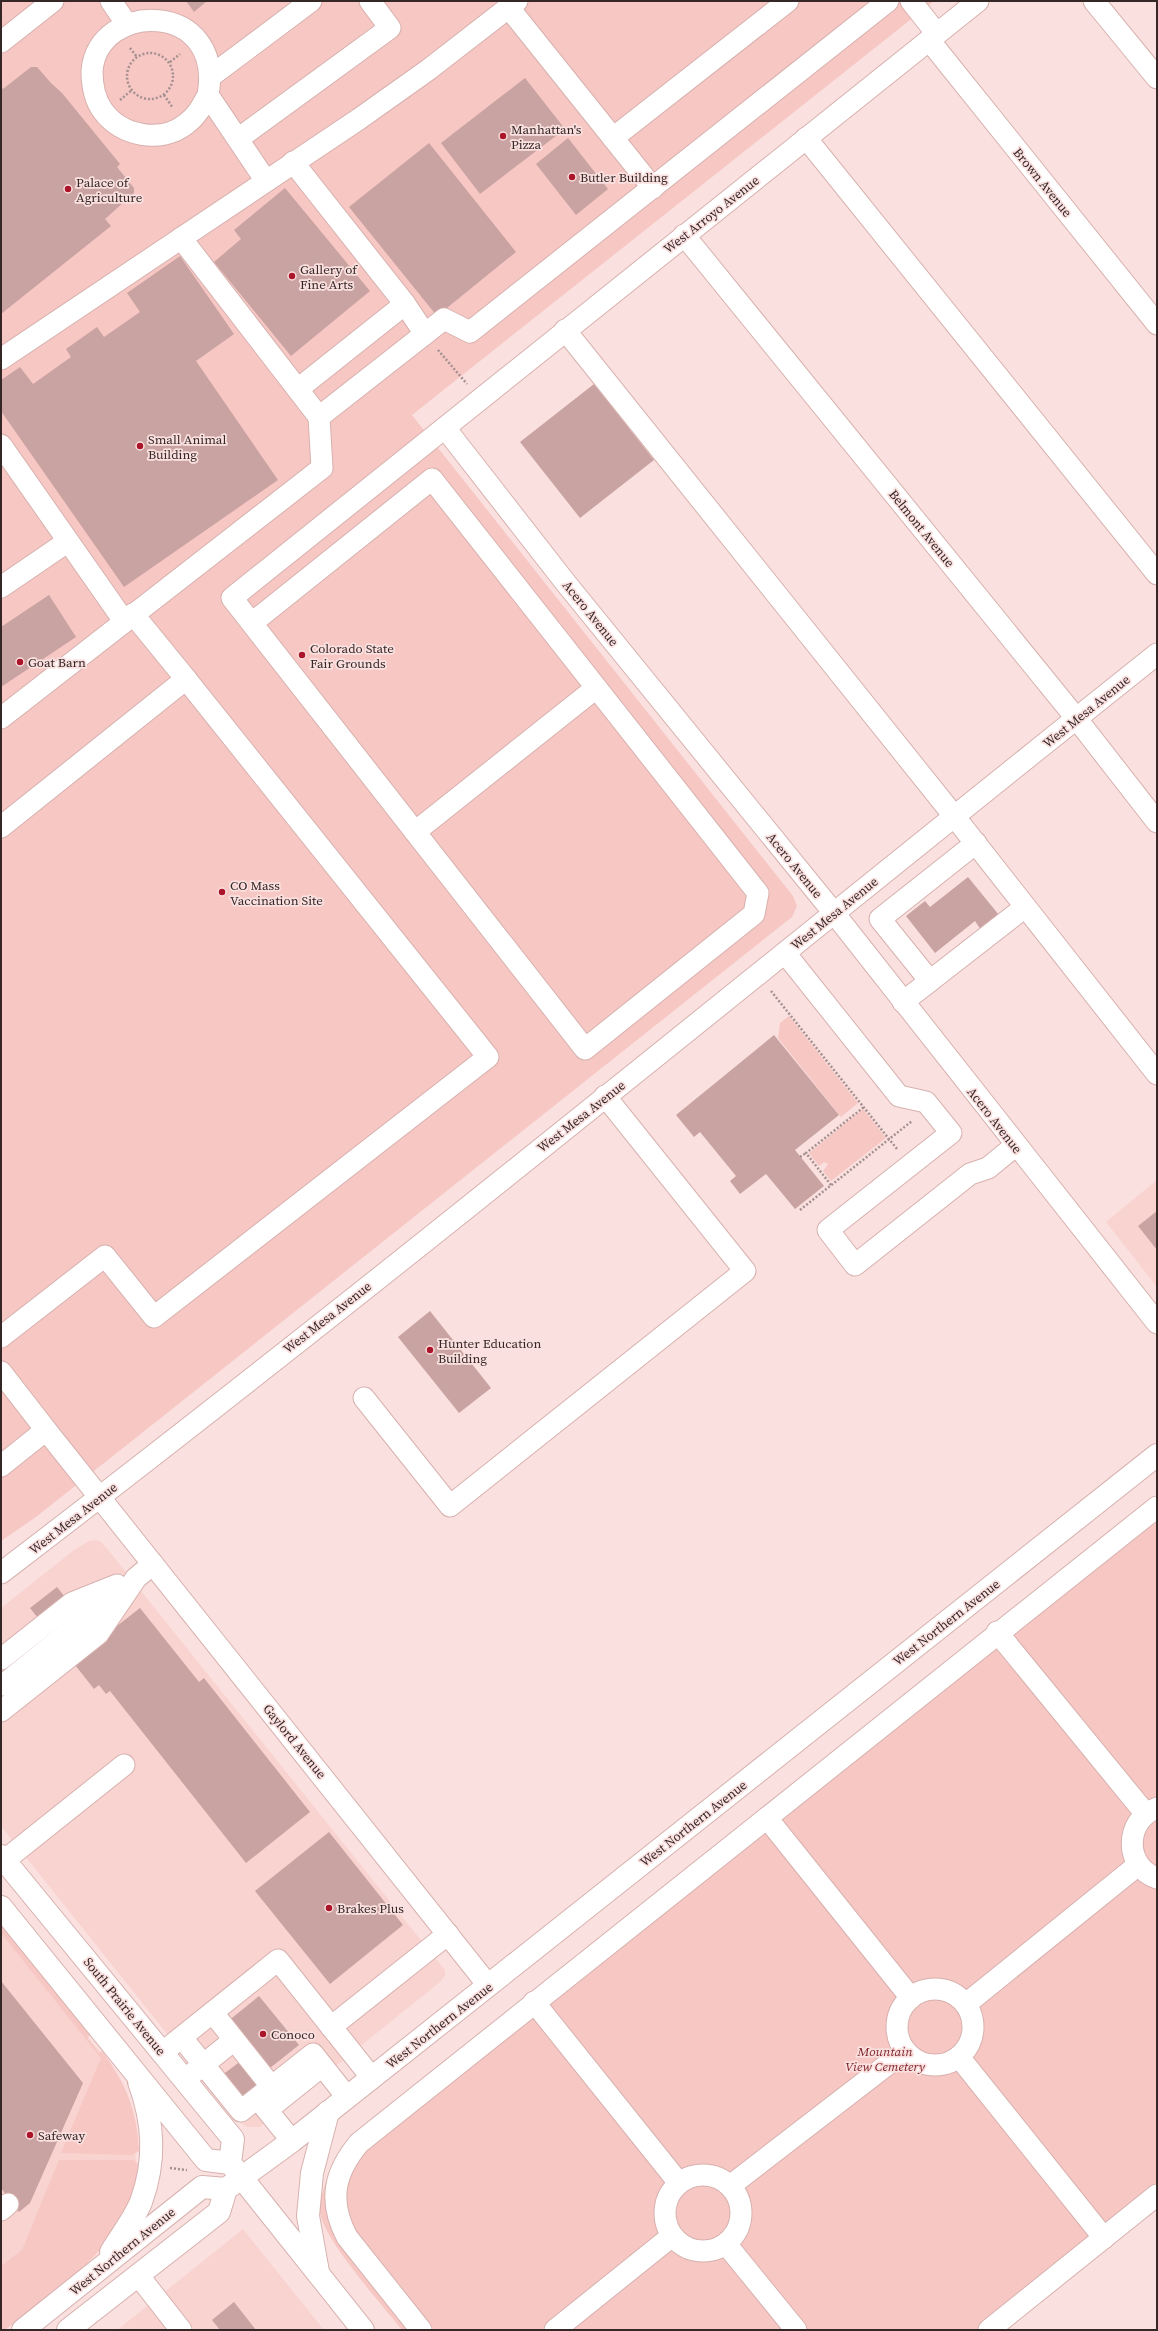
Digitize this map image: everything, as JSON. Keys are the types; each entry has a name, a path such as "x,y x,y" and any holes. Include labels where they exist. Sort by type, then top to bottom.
{"main road":[{"name":"West Northern Avenue","path":"23,2330 202,2187 232,2177 292,2141 1157,1455"},
{"name":"South Prairie Avenue","path":"3,1858 233,2139 232,2177"},
{"path":"1,1907 206,2160 232,2177 319,2275 363,2330"},
{"path":"104,2265 141,2203 152,2162 151,2129 145,2099 134,2070"},
{"path":"319,2275 308,2216 312,2173 328,2112"},
{"path":"68,2330 219,2212 232,2177"}],"street":[{"path":"1,42 53,1"},
{"path":"111,1 126,23"},
{"path":"209,86 311,1"},
{"path":"238,139 390,28 370,1"},
{"path":"614,138 788,1"},
{"path":"319,418 444,319 470,332 888,1"},
{"name":"Brown Avenue","path":"911,1 933,37 1157,324"},
{"name":"West Arroyo Avenue","path":"252,623 232,598 978,1"},
{"path":"1094,1 1157,78"},
{"path":"1,359 378,106 513,5 653,188"},
{"path":"151,16 170,19 186,28 200,41 208,58 209,86 199,112 186,125 167,134 146,136 127,131 109,119 97,102 92,83 93,62 102,43 116,28 126,23 151,16"},
{"path":"209,86 238,139 266,181"},
{"path":"806,138 1157,574"},
{"path":"293,162 405,304 425,334"},
{"name":"Belmont Avenue","path":"684,235 1076,718 1157,822"},
{"path":"1,718 322,468 319,418 181,238"},
{"path":"298,389 405,304"},
{"path":"565,330 954,816 1157,1074"},
{"name":"Acero Avenue","path":"445,428 565,582 834,913 1015,1146 1154,1312"},
{"path":"1,445 67,542 128,618 186,679 488,1057 154,1317 105,1256 1,1337"},
{"path":"432,479 596,688 758,893 754,914 585,1049 252,623 432,479"},
{"path":"1,587 67,542"},
{"name":"West Mesa Avenue","path":"1,1573 100,1498 606,1096 1157,654"},
{"path":"1,827 186,679"},
{"path":"415,832 596,688"},
{"path":"930,981 880,919 976,844"},
{"path":"904,1002 1025,907"},
{"path":"785,953 899,1096 926,1102 951,1133 828,1230 855,1265 970,1174 988,1168 1015,1146"},
{"path":"364,1398 450,1506 745,1271 606,1096"},
{"name":"Gaylord Avenue","path":"1,1372 488,1986"},
{"path":"1,1466 46,1430"},
{"path":"421,2330 347,2237 341,2226 335,2202 340,2170 359,2143 534,2002 767,1818 997,1632 1157,1507"},
{"path":"5,1691 153,1564"},
{"path":"1,1659 72,1603 136,1578"},
{"path":"997,1632 1151,1811 1134,1829 1132,1836 1132,1852 1138,1865 1149,1876 1157,1878"},
{"path":"3,1858 124,1765"},
{"path":"767,1818 911,1998"},
{"path":"966,2004 1138,1865"},
{"path":"182,2038 241,2111 266,2098 318,2060 334,2030 448,1934"},
{"path":"163,2052 278,1960 372,2078"},
{"path":"938,1989 950,1992 966,2004 972,2018 973,2028 971,2039 966,2049 959,2057 949,2063 933,2066 913,2059 905,2051 898,2039 896,2028 899,2013 911,1998 925,1990 938,1989"},
{"path":"534,2002 679,2183"},
{"path":"212,2013 234,2040 292,2141"},
{"path":"185,2079 234,2040"},
{"path":"730,2186 905,2051"},
{"path":"959,2057 1104,2238"},
{"path":"318,2060 347,2097"},
{"path":"696,2175 706,2175 718,2178 730,2186 736,2195 740,2207 740,2219 733,2237 726,2244 707,2250 694,2249 672,2236 666,2221 665,2208 669,2195 679,2183 696,2175"},
{"path":"989,2330 1157,2195"},
{"path":"555,2330 672,2236"},
{"path":"726,2244 796,2330"},
{"path":"138,2275 181,2330"}],"path":[{"path":"143,54 158,54 170,62 173,69 173,83 164,95 157,99 141,98 129,87 128,71 131,63 143,54"},
{"path":"425,334 480,400"},
{"path":"798,969 770,991 910,1166"},
{"path":"800,1210 930,1107"},
{"path":"800,1157 864,1108"},
{"path":"806,1152 832,1185"},
{"path":"168,2167 192,2171"}],"shaded area":[{"path":"1157,1180 1157,1287 1106,1222"},
{"path":"96,1540 101,1542 109,1551 445,1970 445,1976 440,1982 260,2127 247,2127 235,2119 1,1826 1,1608 74,1550 89,1541"},
{"path":"1,1930 104,2057 131,2116 137,2169 125,2213 82,2268 4,2330 1,2330"},
{"path":"243,2229 324,2330 117,2330"}],"green space":[{"name":"Colorado State Fair Grounds","path":"1,1 934,1 412,415 793,896 797,906 792,917 36,1517 1,1541"},
{"path":"789,1016 858,1103 841,1117 778,1038 780,1023"},
{"path":"863,1109 886,1138 831,1181 823,1171 828,1164 824,1162 819,1166 809,1153"},
{"name":"Mountain View Cemetery","path":"1157,1496 1157,2209 1005,2330 402,2330 342,2255 331,2238 320,2212 320,2204 324,2187 342,2146"},
{"path":"1,1922 90,2035 87,2038 99,2053 102,2051 118,2075 133,2110 136,2122 139,2151 132,2155 61,2153 101,2058 1,1933"},
{"path":"59,2160 133,2160 138,2164 136,2182 131,2200 122,2220 109,2239 94,2256 59,2288 5,2330 1,2330 1,2266 22,2250"}],"building":[{"path":"186,1 207,1 194,12"},
{"name":"Palace of Agriculture","path":"31,67 37,67 62,93 120,164 117,167 134,188 134,193 105,219 111,226 1,314 1,86 3,89"},
{"name":"Manhattan's Pizza","path":"525,78 565,129 480,194 441,143"},
{"name":"Butler Building","path":"568,138 608,189 576,215 536,164"},
{"path":"429,143 516,252 437,316 349,207"},
{"name":"Gallery of Fine Arts","path":"285,188 370,291 291,356 214,262 241,239 234,230"},
{"name":"Small Animal Building","path":"180,256 234,334 196,361 278,480 124,587 1,411 1,380 20,367 33,384 71,357 66,349 97,327 104,337 140,312 127,293"},
{"path":"594,384 654,460 580,518 520,442"},
{"name":"Goat Barn","path":"49,595 76,637 1,687 1,627"},
{"path":"968,877 999,915 981,930 975,921 935,953 906,916 925,901 930,907"},
{"path":"774,1035 839,1115 795,1150 824,1186 795,1209 766,1174 740,1194 730,1181 736,1176 700,1132 694,1137 676,1115"},
{"path":"1157,1211 1157,1250 1138,1226"},
{"path":"430,1311 491,1388 459,1413 398,1337"},
{"path":"57,1587 99,1640 140,1608 199,1682 204,1678 310,1812 246,1863 110,1691 106,1694 99,1685 94,1689 30,1608"},
{"name":"Brakes Plus","path":"329,1832 403,1925 330,1984 255,1891"},
{"name":"Safeway","path":"1,1981 83,2083 30,2203 19,2212 1,2188"},
{"name":"Conoco","path":"259,1996 299,2045 270,2068 265,2060 260,2064 227,2022"},
{"name":"Conoco","path":"246,2057 264,2081 240,2100 221,2076"},
{"path":"234,2302 256,2330 220,2330 212,2320"}],"place":[{"name":"Manhattan's Pizza","path":"503,136"},
{"name":"Butler Building","path":"572,177"},
{"name":"Palace of Agriculture","path":"68,189"},
{"name":"Gallery of Fine Arts","path":"292,276"},
{"name":"Small Animal Building","path":"140,446"},
{"name":"Colorado State Fair Grounds","path":"302,655"},
{"name":"Goat Barn","path":"20,662"},
{"name":"CO Mass Vaccination Site","path":"222,892"},
{"name":"Hunter Education Building","path":"430,1350"},
{"name":"Brakes Plus","path":"329,1908"},
{"name":"Conoco","path":"263,2034"},
{"name":"Safeway","path":"30,2135"}]}
